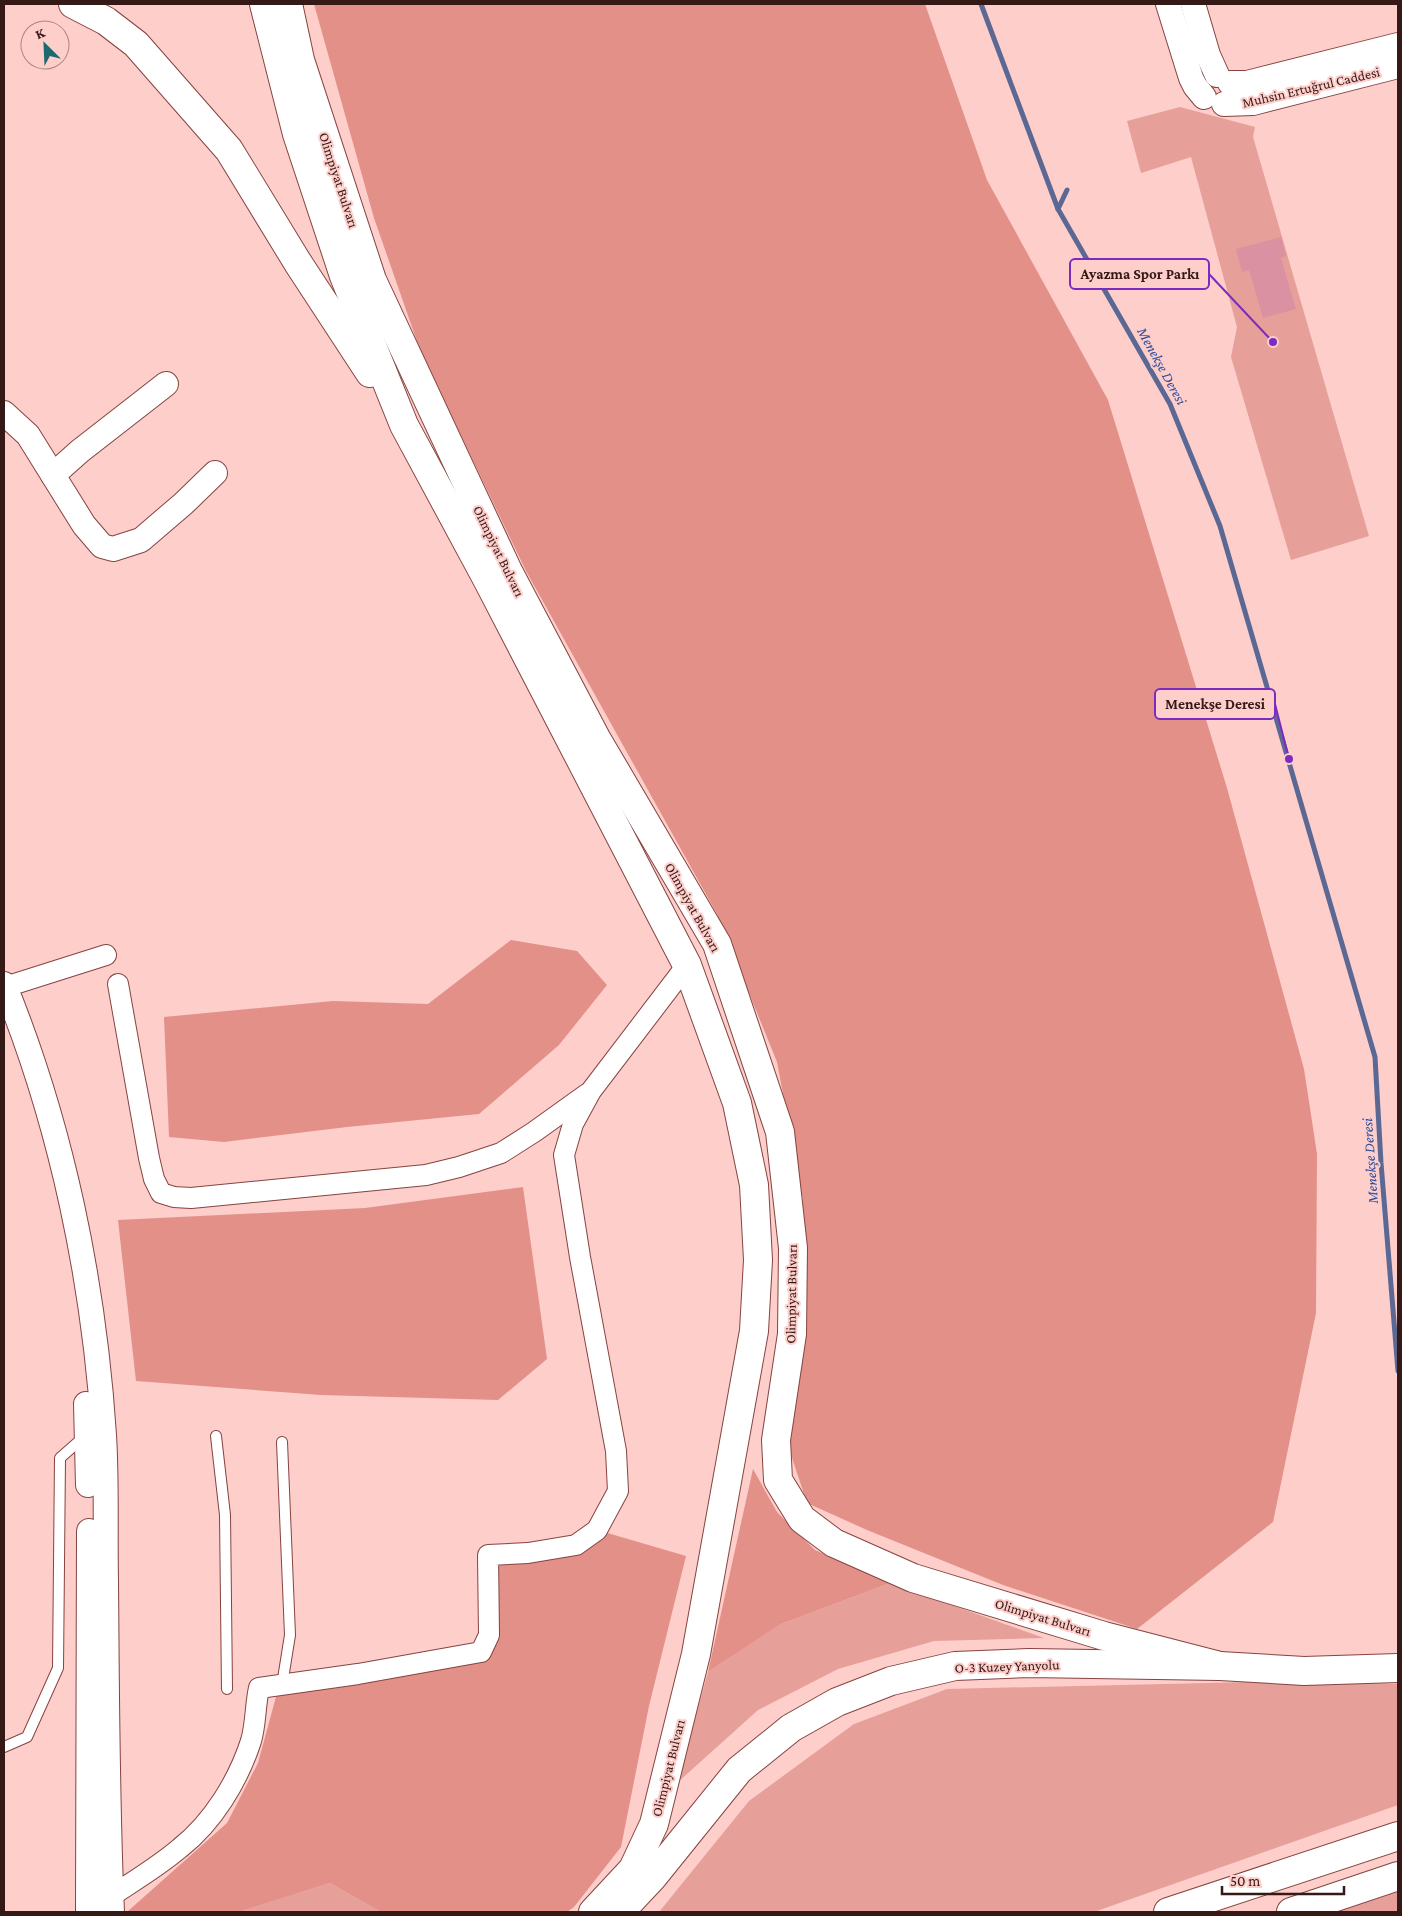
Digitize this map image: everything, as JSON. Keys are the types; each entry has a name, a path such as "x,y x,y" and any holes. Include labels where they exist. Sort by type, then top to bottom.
{"main road":[{"path":"73,4 106,21 136,44 229,150 298,263 404,425"},
{"name":"Olimpiyat Bulvarı","path":"264,4 297,134 341,268 404,425 487,579 687,965 737,1103 754,1186 758,1260 754,1332 696,1654 654,1824 633,1869 593,1912"},
{"name":"Olimpiyat Bulvarı","path":"288,4 300,60 372,280 508,571 596,738 716,944 780,1132 793,1248 792,1334 776,1440 778,1480 802,1519 834,1543 913,1578 1104,1636 1220,1666"},
{"name":"O-3 Kuzey Yanyolu","path":"620,1912 652,1878 739,1770 791,1728 837,1702 891,1680 955,1666 1029,1663 1220,1666 1304,1671 1398,1668"},
{"path":"1168,1912 1398,1836"},
{"path":"1291,1912 1398,1876"}],"street":[{"path":"1168,4 1194,86 1219,90 1193,4"},
{"name":"Muhsin Ertuğrul Caddesi","path":"1219,90 1398,44"},
{"name":"Muhsin Ertuğrul Caddesi","path":"1219,90 1253,103 1398,66"},
{"path":"53,475 80,450 166,384"},
{"path":"4,413 28,435 84,525 102,546 113,549 141,540 183,504 215,473"},
{"path":"106,955 4,986 41,1090 58,1148 86,1279 96,1355 104,1436 108,1825 112,1904"},
{"path":"112,1904 181,1848 214,1813 228,1792 251,1741 259,1688 368,1672 481,1652 489,1635 488,1555 528,1553 576,1545 597,1530 618,1491 616,1451 580,1257 564,1155 573,1124 591,1091 687,965"},
{"path":"118,984 152,1172 161,1193 174,1197 192,1198 426,1175 459,1167 501,1153 591,1091"},
{"path":"4,1027 38,1134 59,1221 76,1309 88,1434 88,1912"}],"lane":[{"path":"4,1747 27,1737 58,1668 60,1458 88,1434"},
{"path":"216,1436 225,1515 227,1689"},
{"path":"282,1442 290,1635 282,1685"}],"shaded area":[{"path":"314,4 925,4 987,180 1108,400 1227,788 1304,1069 1317,1154 1316,1313 1273,1522 1137,1629 1003,1585 867,1530 807,1503 790,1452 796,1377 803,1200 777,1062 717,914 526,571 420,350 374,218"},
{"path":"1180,107 1255,127 1253,137 1369,536 1291,560 1231,357 1237,327 1191,157 1141,173 1127,121"},
{"path":"511,940 577,951 607,985 559,1045 479,1114 224,1142 169,1137 164,1017 333,1001 428,1004"},
{"path":"523,1187 547,1359 498,1400 321,1395 136,1381 118,1220 365,1208"},
{"path":"753,1469 777,1512 815,1550 890,1583 781,1624 708,1672"},
{"path":"604,1532 686,1556 649,1706 621,1847 574,1907 567,1912 381,1912 330,1883 239,1912 127,1912 227,1823 258,1763 277,1693 485,1659 499,1639 496,1566 580,1553"},
{"path":"890,1583 1044,1638 934,1641 838,1669 758,1710 677,1783 708,1672 781,1624"},
{"path":"1295,1681 1398,1684 1398,1805 1094,1912 659,1912 749,1801 854,1724 947,1689"},
{"path":"330,1883 381,1912 239,1912"},
{"path":"1398,1889 1398,1912 1335,1912"}],"building":[{"path":"1281,237 1286,256 1281,258 1296,309 1263,318 1249,270 1242,272 1236,249"}],"waterway":[{"name":"Menekşe Deresi","path":"981,4 1058,209 1170,404 1220,526 1375,1057 1381,1163 1398,1371"},
{"path":"1058,209 1067,190"}],"place":[{"name":"Ayazma Spor Parkı","path":"1273,342"},
{"name":"Menekşe Deresi","path":"1289,759"}]}
